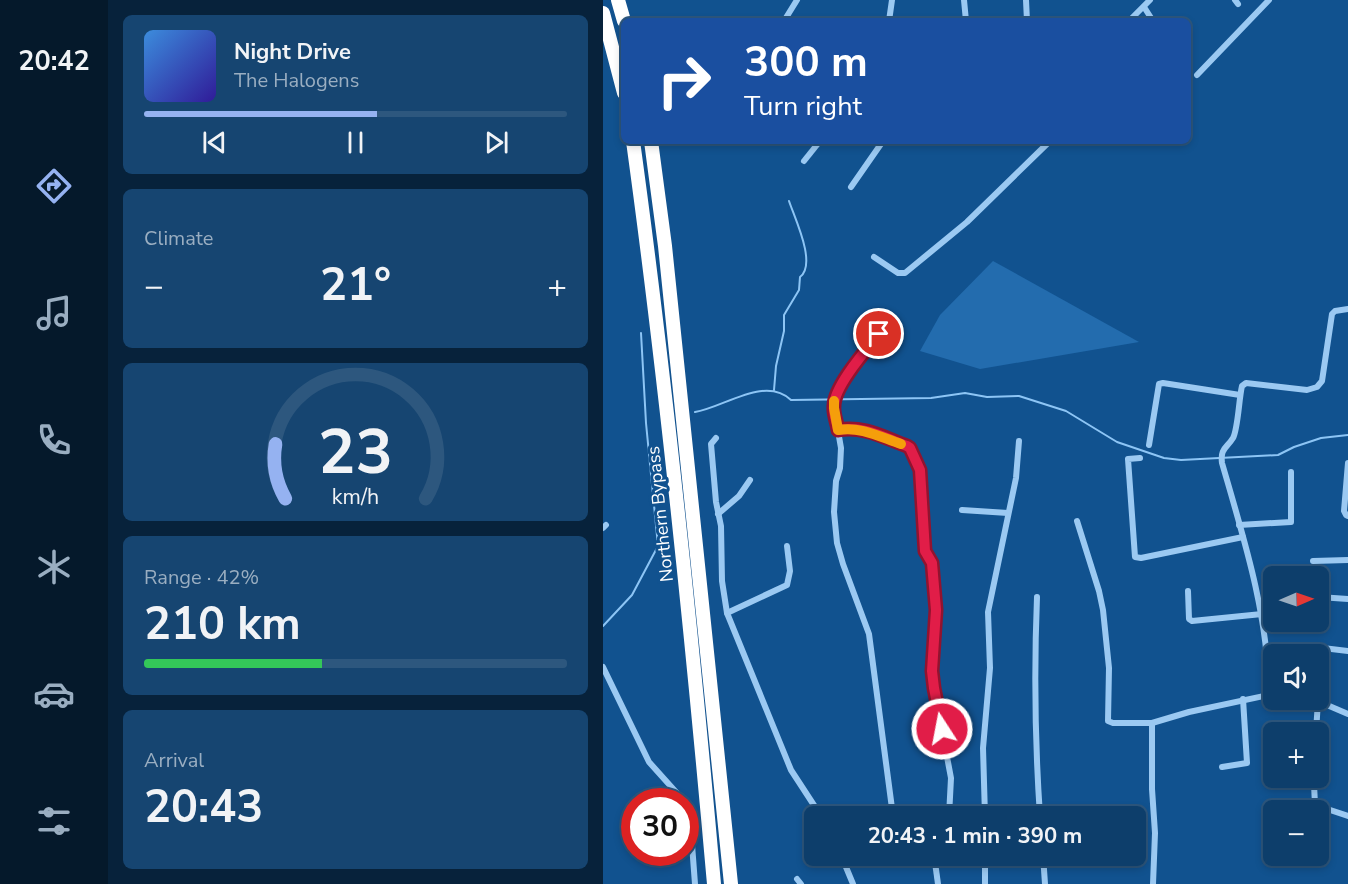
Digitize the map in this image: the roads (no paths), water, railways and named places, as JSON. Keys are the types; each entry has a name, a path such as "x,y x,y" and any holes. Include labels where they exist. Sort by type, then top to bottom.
{"highway":[{"path":"618,0 623,18"},
{"path":"603,13 621,82"},
{"name":"Northern Bypass","path":"633,144 666,403 698,701 714,884"},
{"name":"Northern Bypass","path":"651,144 665,246 731,884"}],"street":[{"path":"785,18 797,0"},
{"path":"889,18 892,0"},
{"path":"965,0 966,18"},
{"path":"1026,0 1027,18"},
{"path":"1132,18 1150,0"},
{"path":"1197,75 1269,0"},
{"path":"1145,7 1151,18"},
{"path":"804,161 818,144"},
{"path":"851,187 881,144"},
{"path":"874,257 894,271 905,273 967,222 1047,144"},
{"path":"1267,644 1250,557 1221,459 1226,444 1233,436 1242,386 1246,383 1307,390 1317,387 1322,381 1332,314 1335,311 1348,309"},
{"path":"879,334 857,360 835,400 834,408 841,448 840,468 835,481 834,512 837,543 849,584 869,634 892,806"},
{"path":"1149,446 1159,384 1240,395"},
{"path":"838,430 849,428 864,430 907,446 920,470 925,551 932,563 936,610 932,671 951,778 950,806"},
{"path":"715,438 711,444 721,526 722,581 727,613 791,770 814,806"},
{"path":"985,806 983,748 990,668 987,612 1016,478 1019,441"},
{"path":"1140,458 1128,459 1135,557 1141,558 1243,537"},
{"path":"1348,463 1344,511 1348,516"},
{"path":"1239,525 1291,522 1291,472"},
{"path":"718,514 739,496 750,480"},
{"path":"962,510 1008,513"},
{"path":"1077,521 1103,610 1109,668 1108,721 1152,723 1263,695"},
{"path":"727,613 787,585 790,571 787,546"},
{"path":"1313,561 1348,560"},
{"path":"1188,591 1189,618 1192,621 1262,614"},
{"path":"1037,597 1036,733 1040,806"},
{"path":"1329,598 1348,599"},
{"path":"1329,649 1348,651"},
{"path":"603,667 649,762 672,788"},
{"path":"1221,767 1246,765 1247,763 1243,699"},
{"path":"1329,706 1348,714"},
{"path":"1152,723 1155,833 1153,884"},
{"path":"1329,810 1348,816"},
{"path":"694,866 695,884"},
{"path":"846,866 853,884"},
{"path":"936,866 938,884"},
{"path":"985,866 985,884"},
{"path":"1044,866 1045,884"}],"waterway":[{"path":"774,390 776,366 784,331 784,315 799,290 800,277 805,271 806,262 806,252 800,230 789,201"},
{"path":"603,626 632,595 658,546 646,423 641,333"},
{"path":"695,412 744,395 769,391 781,393 791,400 931,398 965,393 987,397 1019,396 1066,411 1117,442 1164,458 1181,460 1278,455 1321,438 1348,435"}]}
